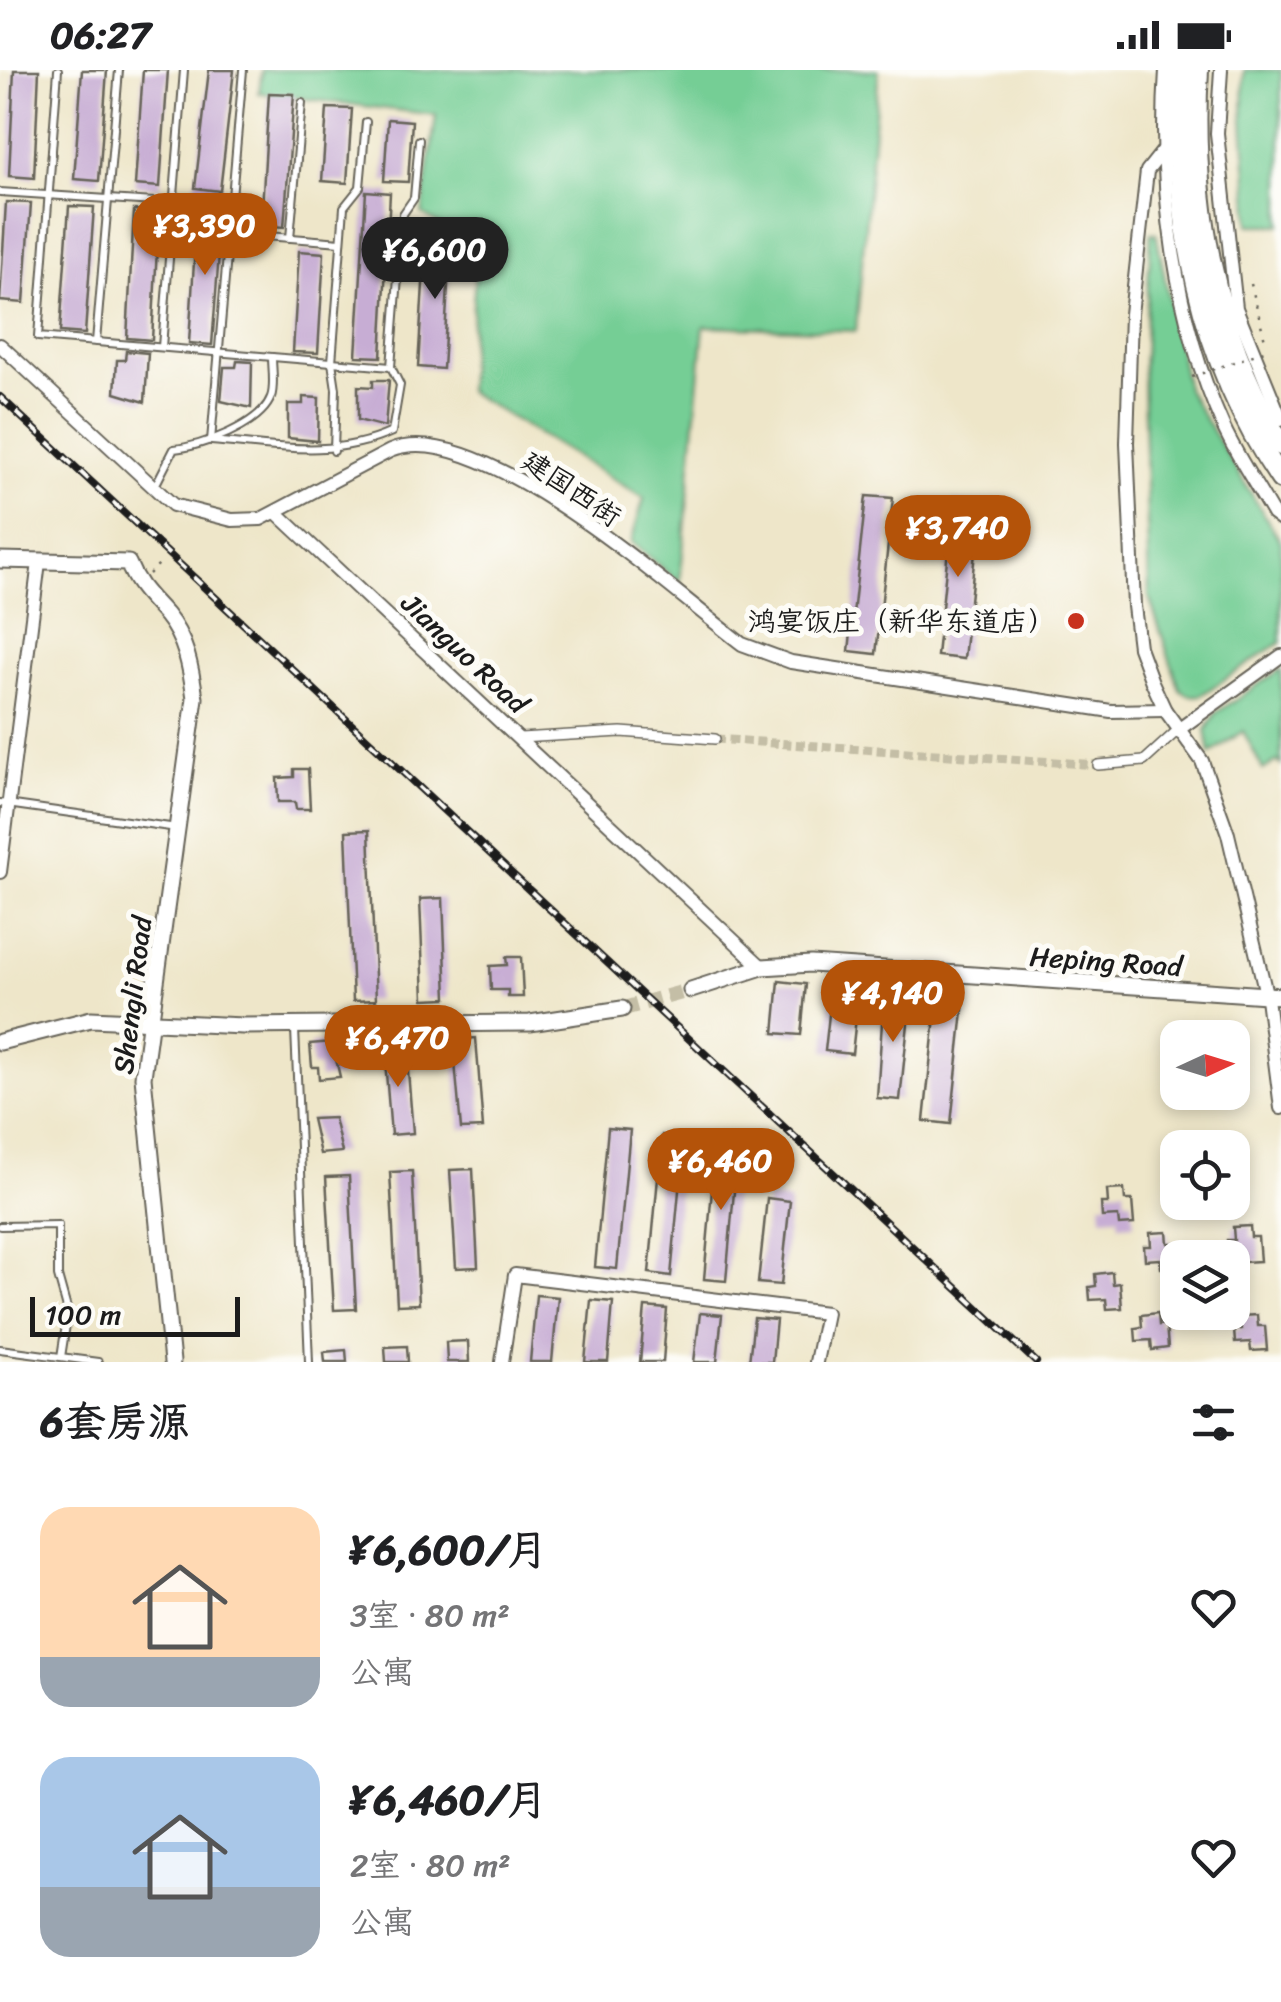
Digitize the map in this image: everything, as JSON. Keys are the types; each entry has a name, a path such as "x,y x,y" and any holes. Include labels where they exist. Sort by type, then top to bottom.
{"main road":[{"path":"1180,70 1170,138 1199,299 1237,400 1281,479"},
{"path":"1198,70 1198,174 1216,285 1246,378 1281,445"}],"street":[{"path":"1166,70 1179,282 1224,428 1273,514 1281,520"},
{"path":"1221,70 1217,133 1236,308 1281,420"},
{"path":"1170,138 1147,170 1131,314 1127,443 1140,648 1165,710 1202,761 1228,834 1274,997 1281,1108"},
{"name":"建国西街","path":"0,346 172,505 194,514 247,521 276,512 390,452 412,444 431,444 464,453 548,498 742,644 766,654 791,662 1111,711 1165,710"},
{"name":"Jianguo Road","path":"276,512 520,738 622,732 715,739"},
{"path":"0,560 39,562 3,804 0,872"},
{"name":"Shengli Road","path":"39,562 128,564 138,586 180,636 195,698 154,1020 143,1078 172,1362"},
{"path":"1098,764 1144,761 1178,730 1281,656"},
{"path":"520,738 762,967"},
{"name":"Heping Road","path":"691,990 762,967 811,964 1274,997"},
{"path":"0,1042 91,1019 243,1026 530,1023 622,1009"},
{"path":"502,1362 515,1275 826,1313 816,1362"}],"lane":[{"path":"58,70 38,337 391,367"},
{"path":"96,342 119,70"},
{"path":"162,347 184,70"},
{"path":"210,442 243,70"},
{"path":"290,238 302,103"},
{"path":"334,451 336,389 332,362 344,207 360,187 366,122"},
{"path":"210,442 334,451 364,445 392,432 400,385 391,367 402,214 414,198 419,140"},
{"path":"0,192 232,207"},
{"path":"229,233 341,242"},
{"path":"154,488 174,449 202,447 257,415 271,398 272,357"},
{"path":"3,804 178,828"},
{"path":"295,1023 309,1362"},
{"path":"0,1226 58,1225 58,1276 68,1312 61,1357"},
{"path":"0,1349 98,1362"}],"path":[{"path":"1192,377 1268,350 1251,284"}],"green space":[{"path":"262,70 879,70 856,331 704,326 680,583 631,542 644,498 467,391 477,248 422,214 436,115 259,93"},
{"path":"1244,70 1281,70 1281,225 1250,225"},
{"path":"1151,233 1156,233 1187,390 1281,542 1281,642 1201,695 1190,696 1180,690 1149,597 1143,372"},
{"path":"1281,669 1281,765 1277,761 1263,770 1243,731 1210,754 1206,730 1216,713"}],"building":[{"path":"14,70 39,70 34,178 9,176"},
{"path":"82,70 107,70 99,181 74,179"},
{"path":"143,70 168,70 160,187 135,185"},
{"path":"209,70 234,70 220,191 195,188"},
{"path":"269,93 294,94 284,227 261,225"},
{"path":"327,108 352,109 347,183 322,181"},
{"path":"388,119 412,121 408,182 384,181"},
{"path":"366,191 390,193 381,357 356,356"},
{"path":"6,202 31,203 24,303 0,301"},
{"path":"69,206 94,207 85,334 60,332"},
{"path":"134,210 159,212 152,340 127,338"},
{"path":"197,213 222,215 212,345 189,343"},
{"path":"426,234 451,236 443,369 418,367"},
{"path":"299,251 324,253 318,353 293,352"},
{"path":"126,351 148,353 145,402 115,393 117,360 125,360"},
{"path":"237,361 252,362 251,408 221,401 224,367 236,367"},
{"path":"373,380 389,380 385,427 358,420 358,386 373,387"},
{"path":"303,397 319,398 318,441 288,438 288,404 303,404"},
{"path":"866,496 893,498 876,654 849,651"},
{"path":"953,501 980,504 964,659 937,656"},
{"path":"294,769 308,769 310,809 296,809 295,802 278,802 277,778 294,777"},
{"path":"369,830 376,1000 353,1001 346,831"},
{"path":"443,898 447,998 424,999 420,899"},
{"path":"506,957 521,957 523,997 508,997 508,990 491,990 490,966 507,965"},
{"path":"779,981 806,984 801,1035 774,1033"},
{"path":"832,987 859,990 852,1054 825,1051"},
{"path":"884,992 911,995 900,1100 877,1098"},
{"path":"937,998 964,1001 951,1124 924,1121"},
{"path":"476,1038 483,1128 461,1129 453,1040"},
{"path":"332,1042 340,1077 319,1079 318,1067 312,1067 310,1044"},
{"path":"406,1046 413,1133 391,1135 384,1048"},
{"path":"334,1118 342,1152 320,1154 312,1119"},
{"path":"608,1128 630,1130 617,1269 595,1267"},
{"path":"662,1135 684,1137 671,1276 649,1273"},
{"path":"716,1145 738,1147 726,1281 704,1279"},
{"path":"473,1169 478,1267 456,1268 450,1170"},
{"path":"412,1171 419,1304 397,1305 390,1172"},
{"path":"349,1176 356,1309 334,1310 326,1177"},
{"path":"1124,1189 1125,1200 1132,1200 1134,1224 1119,1225 1118,1216 1102,1217 1101,1203 1108,1203 1107,1190"},
{"path":"767,1198 790,1201 781,1285 758,1283"},
{"path":"1250,1226 1251,1237 1258,1237 1260,1261 1250,1262 1250,1240 1234,1240 1233,1227"},
{"path":"1167,1232 1168,1240 1160,1240 1160,1259 1145,1260 1144,1246 1151,1246 1150,1233"},
{"path":"1112,1272 1113,1284 1120,1283 1122,1308 1107,1309 1106,1299 1090,1300 1089,1287 1096,1286 1095,1274"},
{"path":"536,1295 558,1297 552,1362 530,1362"},
{"path":"591,1300 613,1302 608,1362 585,1362"},
{"path":"645,1307 667,1309 663,1362 640,1362"},
{"path":"700,1313 722,1315 717,1362 694,1362"},
{"path":"1158,1313 1160,1330 1166,1330 1168,1348 1152,1350 1151,1340 1136,1341 1135,1328 1142,1327 1141,1315"},
{"path":"1250,1315 1257,1315 1258,1326 1265,1326 1267,1350 1251,1351 1250,1342 1235,1343 1234,1330 1250,1330"},
{"path":"754,1318 776,1320 772,1362 749,1362"},
{"path":"468,1341 469,1362 447,1362 446,1342"},
{"path":"407,1346 408,1362 386,1362 385,1347"},
{"path":"346,1350 347,1362 325,1362 324,1352"}],"tunnel":[{"path":"715,739 1098,765"},
{"path":"622,1009 691,990"}],"railway":[{"path":"0,397 1036,1362"}],"place":[{"name":"鸿宴饭庄（新华东道店）","path":"1076,621"}]}
